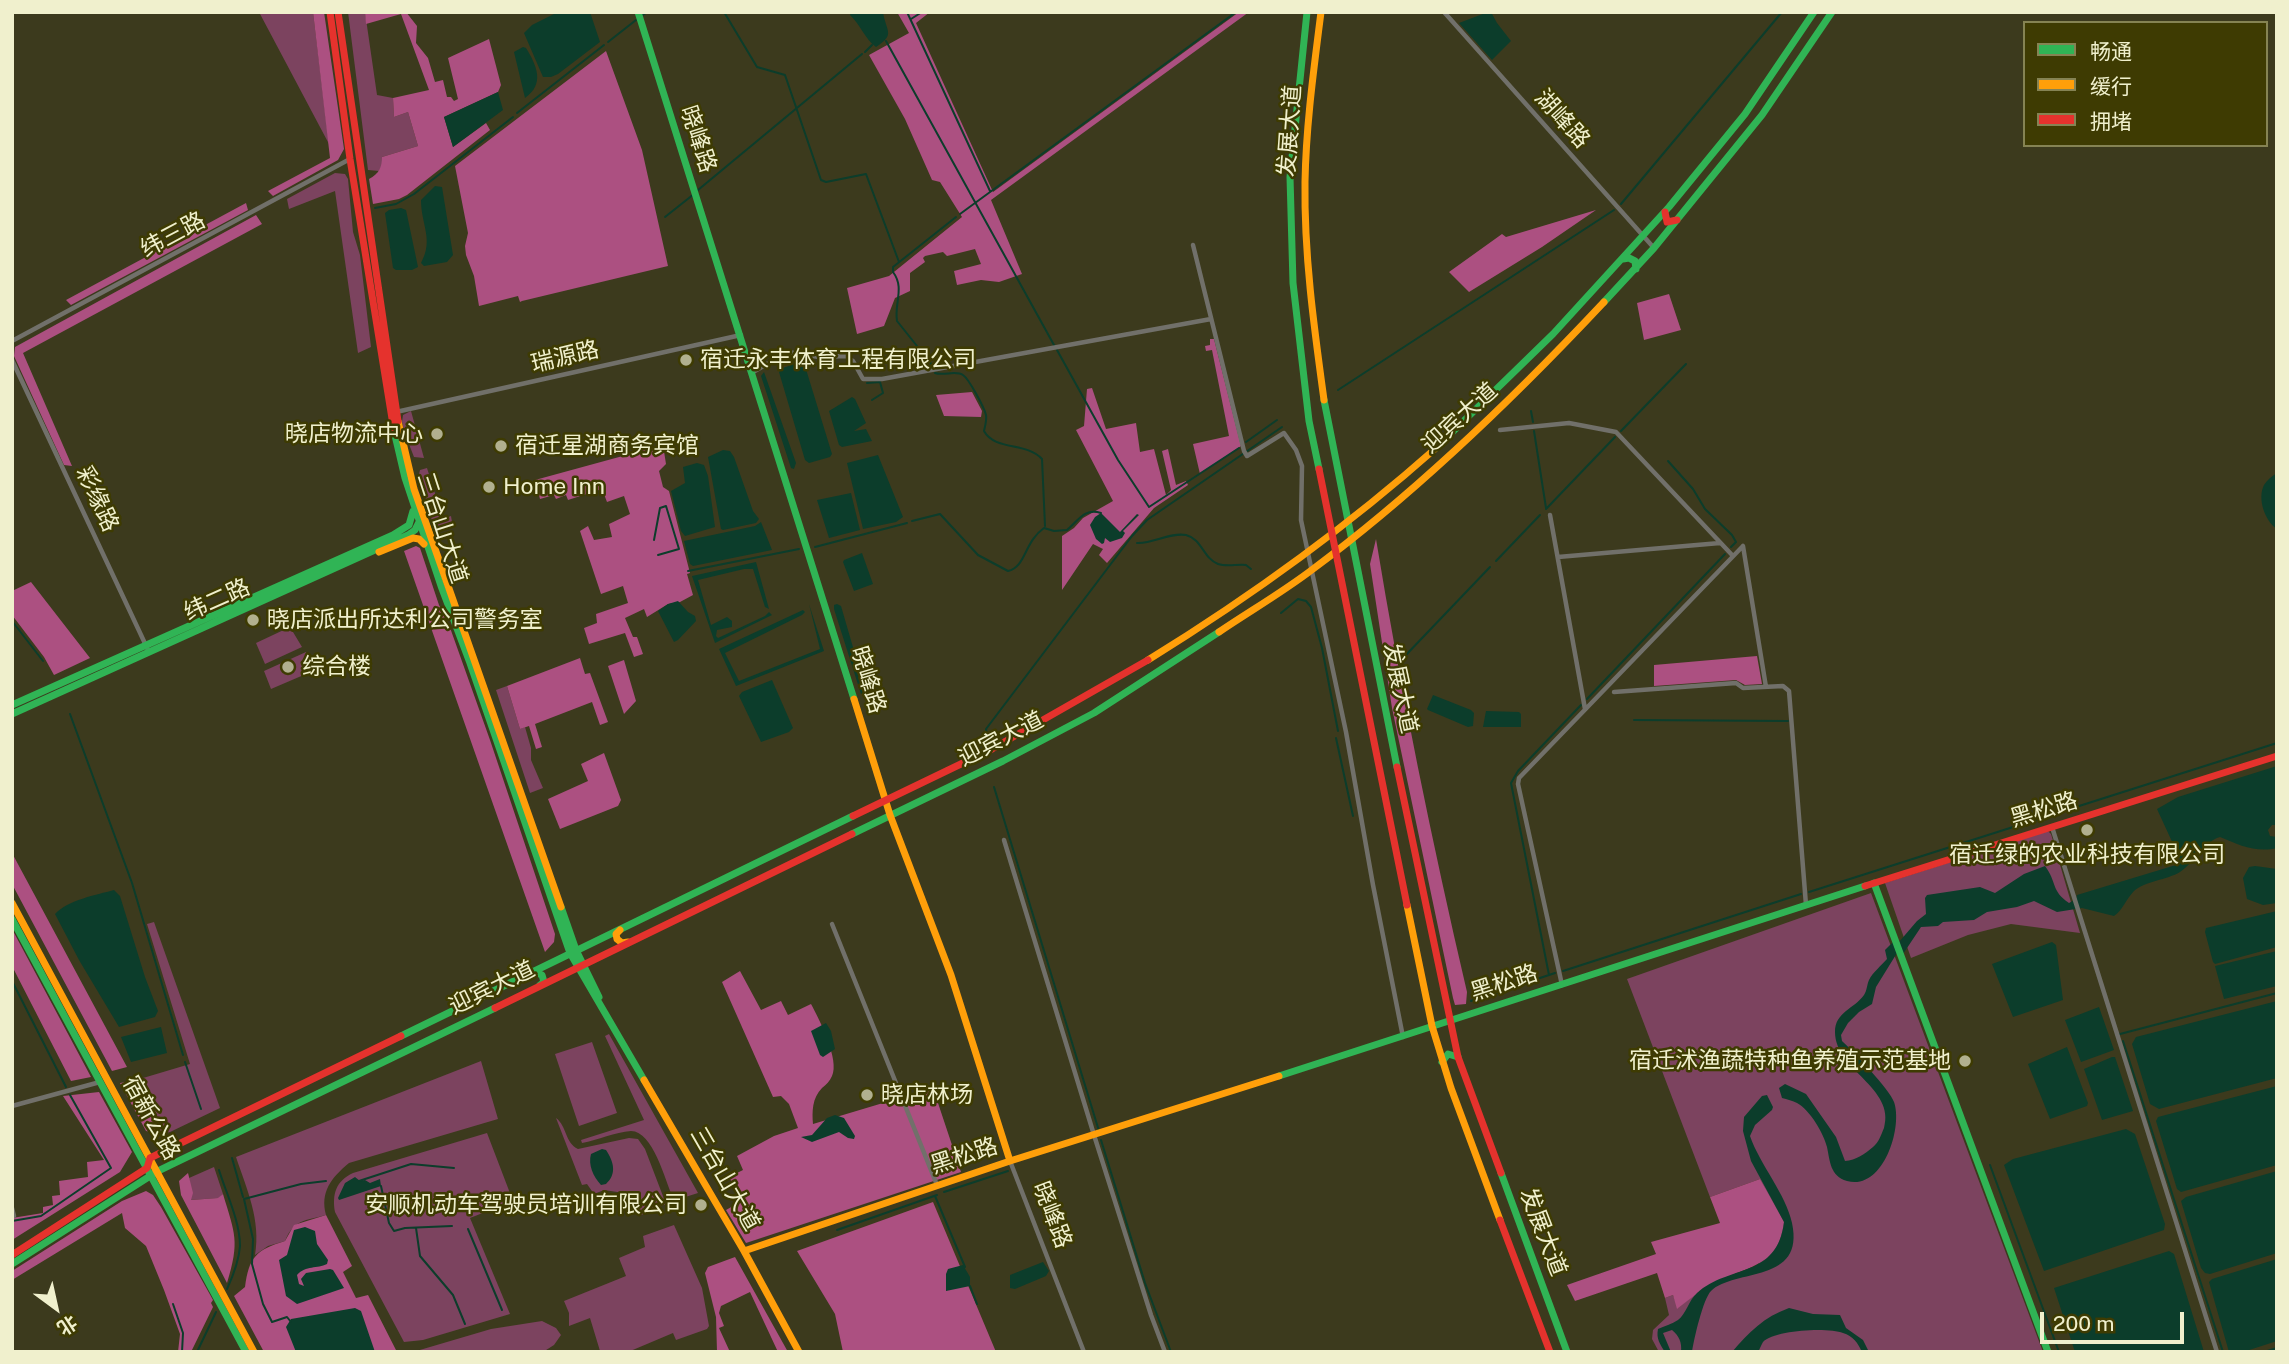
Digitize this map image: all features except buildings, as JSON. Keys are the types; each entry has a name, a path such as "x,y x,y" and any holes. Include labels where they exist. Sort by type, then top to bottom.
{"main road":[{"name":"三台山大道","path":"330,12 350,159 397,450 573,951"},
{"name":"三台山大道","path":"338,12 396,412 417,506"},
{"name":"晓峰路","path":"638,12 754,372 885,801 951,975 1010,1161"},
{"name":"发展大道","path":"1307,12 1290,177 1293,283 1311,434 1432,1026 1442,1062 1550,1352"},
{"name":"发展大道","path":"1321,12 1310,105 1305,181 1308,281 1325,412 1443,995 1458,1057 1567,1352"},
{"name":"迎宾大道","path":"150,1158 885,801 1078,703 1185,637 1346,523 1501,387 1582,305 1665,212 1745,114 1814,12"},
{"name":"迎宾大道","path":"12,1255 152,1171 195,1153 538,987 1094,713 1145,682 1312,569 1350,541 1506,403 1636,269 1762,115 1832,12"},
{"path":"1665,212 1667,222 1677,220"},
{"path":"1623,259 1635,261 1636,269"},
{"path":"417,506 419,522"},
{"name":"纬二路","path":"12,714 402,530 410,525 417,506"},
{"name":"三台山大道","path":"419,522 573,951 799,1352"},
{"name":"纬二路","path":"12,705 353,560 408,535 415,530 419,522"},
{"path":"353,560 413,538 419,538 428,550"},
{"name":"黑松路","path":"744,1251 1010,1161 2277,756"},
{"path":"1874,883 2048,1352"},
{"name":"宿新公路","path":"12,903 150,1158"},
{"name":"宿新公路","path":"12,919 100,1082 254,1352"},
{"path":"621,928 616,934 617,939 622,943 629,942"},
{"path":"532,971 541,973 544,978 544,982 538,987"},
{"path":"1427,999 1443,995"},
{"path":"1442,1062 1448,1054 1458,1057"},
{"path":"188,1139 188,1148 195,1153"},
{"path":"150,1158 152,1171"},
{"name":"迎宾大道","path":"12,1264 152,1171"},
{"name":"宿新公路","path":"152,1171 246,1352"}],"street":[{"name":"湖峰路","path":"1444,12 1654,248"},
{"name":"纬三路","path":"12,341 350,159"},
{"path":"1193,245 1245,453 1247,456 1284,433 1296,450 1302,466 1300,520 1346,732 1403,1037"},
{"path":"754,372 788,352 819,357 846,356 853,361 861,377 873,380 1211,319"},
{"name":"瑞源路","path":"396,412 741,335"},
{"name":"彩缘路","path":"12,360 148,649"},
{"path":"1500,430 1569,423 1616,432 1733,556"},
{"path":"1550,515 1585,710"},
{"path":"1558,557 1720,542"},
{"path":"1562,985 1519,779 1743,545 1766,687"},
{"path":"1614,692 1736,683 1744,688 1783,686 1789,691 1806,905"},
{"path":"2052,827 2217,1352"},
{"path":"1004,840 1094,1135 1165,1352"},
{"path":"832,923 937,1185"},
{"path":"12,1106 100,1082"},
{"name":"晓峰路","path":"1010,1161 1084,1352"},
{"path":"12,1208 14,1216"}],"shaded area":[{"path":"259,12 313,12 329,144"},
{"path":"313,12 324,12 344,149 338,160 273,196 268,191 330,158"},
{"path":"348,12 365,12 377,95 393,98 394,117 408,112 418,146 382,157 379,171 368,170"},
{"path":"365,12 406,12 417,26 416,43 428,58 435,82 443,80 447,97 454,101 458,99 448,58 489,39 501,85 498,92 444,117 453,147 486,123 490,130 407,195 373,204 369,179 379,170 382,157 418,146 408,112 394,117 393,98 429,90 401,14 366,24"},
{"path":"558,12 590,12 600,42 558,74 543,77 524,33 532,25"},
{"path":"851,12 883,12 888,32 886,39 876,47 850,15"},
{"path":"897,12 930,12 916,23 993,192 1239,12 1249,12 991,200 1022,274 999,282 981,280 957,285 954,271 981,264 975,249 947,256 943,252 925,256 925,262 910,273 910,291 895,298 884,326 857,334 847,288 889,276 962,217 940,182 932,180 905,119 869,55 909,33"},
{"path":"1491,12 1511,41 1492,60 1459,23"},
{"path":"523,47 530,55 537,74 535,87 525,98 514,52"},
{"path":"606,51 642,150 668,266 520,302 518,296 479,306 474,276 466,255 468,233 455,166"},
{"path":"498,92 503,110 453,147 444,117"},
{"path":"335,173 345,174 348,179 353,232 360,255 371,347 358,353 335,191 289,209 287,199"},
{"path":"435,186 442,187 453,255 447,262 424,266 421,263 427,239 421,200"},
{"path":"246,203 248,210 71,305 66,300"},
{"path":"401,208 406,210 418,267 412,270 393,268 385,213"},
{"path":"1596,210 1469,292 1449,272 1502,234 1506,237"},
{"path":"256,215 262,224 23,353 72,466 64,465 14,356 15,347"},
{"path":"1669,294 1681,330 1644,340 1637,303"},
{"path":"1210,339 1214,339 1241,446 1200,474 1193,444 1229,436 1212,350 1206,351 1205,346 1210,345"},
{"path":"797,363 803,363 805,366 832,454 809,463 805,460 779,372"},
{"path":"764,372 796,463 794,469 791,468 761,376"},
{"path":"1092,388 1106,429 1136,423 1140,452 1154,449 1166,495 1171,490 1162,451 1168,449 1176,485 1186,481 1188,485 1154,508 1107,563 1099,555 1103,549 1093,544 1062,590 1062,536 1083,518 1113,501 1076,430 1084,426 1087,389"},
{"path":"972,392 982,411 981,417 944,416 936,395"},
{"path":"852,397 866,423 854,431 866,429 872,441 842,447 839,445 829,411"},
{"path":"411,411 424,458 414,457 405,434 403,415"},
{"path":"663,445 666,464 659,471 663,487 669,491 693,595 680,602 668,604 647,617 644,609 625,618 633,637 637,637 643,654 634,657 625,633 589,644 584,628 597,623 596,614 628,603 623,586 601,594 580,531 588,526 594,540 612,537 609,524 630,514 624,496 607,502 602,489 568,500 566,495 556,499 554,495 540,499 535,480"},
{"path":"723,450 730,451 734,457 753,511 759,519 756,523 721,529 708,457"},
{"path":"878,455 903,517 896,522 863,529 847,463"},
{"path":"697,463 704,465 708,476 715,527 685,536 681,531 671,491 685,483 683,467"},
{"path":"427,468 443,519 451,516 452,522 434,528 419,474 420,470"},
{"path":"2277,473 2277,529 2266,515 2261,497 2264,485"},
{"path":"851,493 860,530 829,538 817,500"},
{"path":"1101,513 1120,532 1139,515 1123,531 1125,533 1122,538 1110,542 1105,538 1102,544 1096,539 1090,525"},
{"path":"761,522 772,550 693,566 690,564 684,541 755,526"},
{"path":"1376,539 1418,766 1467,992 1466,1004 1455,1005 1453,998 1392,708 1370,564"},
{"path":"416,546 420,548 439,605 448,622 555,934 554,942 545,952 404,551"},
{"path":"862,553 873,584 854,591 843,562"},
{"path":"756,562 769,609 765,607 753,569 698,580 711,625 727,617 732,621 732,627 717,630 718,638 769,612 772,615 715,643 692,576"},
{"path":"31,582 90,658 54,675 44,657 12,615 12,591"},
{"path":"678,601 695,616 696,621 674,642 658,611"},
{"path":"809,604 824,651 736,686 719,649 803,610 805,612 802,615 725,653 739,681 820,649"},
{"path":"837,604 841,606 866,692 861,694 834,609"},
{"path":"290,627 302,647 265,664 256,643"},
{"path":"306,652 313,671 271,689 264,671"},
{"path":"1757,656 1762,684 1745,685 1736,680 1654,686 1654,665"},
{"path":"580,658 585,674 590,673 608,722 600,725 592,702 535,724 542,747 536,749 529,726 520,729 507,686"},
{"path":"624,660 636,701 624,714 608,666"},
{"path":"772,680 793,728 761,742 739,696 742,692"},
{"path":"507,686 520,729 525,727 531,748 531,760 543,788 530,793 496,690"},
{"path":"1433,695 1471,710 1474,713 1473,726 1468,727 1428,710"},
{"path":"1486,711 1519,712 1521,727 1483,727"},
{"path":"604,753 621,800 618,806 560,829 548,799 588,781 581,764"},
{"path":"2277,766 2277,825 2272,825 2268,830 2270,836 2277,837 2277,848 2255,849 2220,837 2209,843 2180,872 2134,891 2114,916 2082,908 2057,912 2034,901 1987,912 1974,920 1921,927 1903,954 1899,942 1926,914 1927,895 1980,887 1995,893 2024,874 2045,866 2059,894 2069,903 2076,899 2077,895 2176,865 2180,859 2157,809 2178,797"},
{"path":"2048,831 2080,933 2011,924 1968,935 1911,958 1885,883"},
{"path":"12,853 127,1067 112,1071 12,884"},
{"path":"2249,867 2277,869 2277,903 2263,905 2247,899 2243,878"},
{"path":"114,890 120,896 158,1011 155,1017 119,1027 55,914 75,902"},
{"path":"1871,893 2043,1352 1659,1352 1652,1339 1653,1330 1669,1315 1665,1298 1673,1295 1678,1308 1697,1292 1712,1284 1759,1265 1765,1189 1760,1179 1710,1197 1627,979"},
{"path":"2277,911 2277,947 2215,964 2213,962 2206,928"},
{"path":"154,922 220,1108 161,1134 133,1081 190,1064 147,924"},
{"path":"12,929 91,1077 71,1081 12,966"},
{"path":"1893,942 1897,953 1876,987 1872,1004 1848,1023 1841,1035 1842,1041 1891,1096 1896,1113 1896,1127 1887,1155 1871,1177 1860,1182 1847,1181 1834,1172 1820,1129 1802,1106 1782,1098 1779,1088 1785,1084 1806,1094 1836,1137 1845,1161 1860,1156 1877,1143 1884,1128 1885,1114 1881,1101 1844,1057 1835,1032 1838,1020 1866,992 1871,977 1887,959 1885,950"},
{"path":"2052,942 2056,945 2063,1000 2013,1017 1992,964"},
{"path":"2277,951 2277,986 2224,999 2215,966"},
{"path":"740,971 761,1010 781,1001 788,1015 811,1004 819,1019 831,1050 834,1069 830,1080 814,1101 813,1124 933,1088 961,1172 746,1243 726,1210 742,1201 729,1177 743,1170 737,1156 774,1136 798,1128 789,1104 781,1096 773,1097 722,982"},
{"path":"2277,1001 2277,1078 2159,1109 2150,1104 2132,1044 2136,1037"},
{"path":"2099,1007 2114,1050 2081,1062 2065,1020"},
{"path":"826,1023 831,1031 835,1049 823,1057 811,1031"},
{"path":"161,1027 167,1053 131,1062 121,1037"},
{"path":"609,1034 698,1193 679,1199 673,1198 652,1147 639,1133 625,1132 582,1143 581,1140 644,1120 605,1036"},
{"path":"592,1042 617,1113 579,1126 555,1054"},
{"path":"2067,1047 2088,1103 2087,1106 2050,1119 2028,1064"},
{"path":"2115,1057 2133,1111 2102,1120 2084,1069"},
{"path":"481,1061 498,1119 349,1163 328,1186 326,1215 301,1222 292,1228 285,1241 268,1246 255,1255 255,1217 236,1157"},
{"path":"133,1081 161,1134 146,1131 120,1083"},
{"path":"2277,1086 2277,1165 2181,1192 2177,1189 2156,1121 2158,1117"},
{"path":"99,1092 132,1152 120,1172 12,1240 12,1218 43,1213 43,1207 53,1205 52,1196 60,1195 59,1181 88,1177 87,1162 104,1160 63,1096"},
{"path":"1767,1095 1772,1110 1755,1125 1750,1136 1789,1212 1793,1242 1788,1256 1765,1271 1722,1284 1711,1291 1702,1310 1692,1352 1681,1352 1680,1339 1672,1330 1663,1333 1671,1352 1665,1352 1658,1339 1658,1329 1678,1320 1694,1296 1710,1284 1762,1262 1780,1240 1784,1222 1751,1161 1743,1131 1744,1117 1762,1096"},
{"path":"835,1115 844,1118 855,1136 854,1139 839,1132 812,1142 801,1137 812,1135 827,1118"},
{"path":"556,1118 571,1143 578,1149 629,1138 638,1139 645,1149 666,1204 639,1216 624,1193 604,1190 594,1194 587,1184 582,1185"},
{"path":"2126,1129 2135,1134 2165,1224 2164,1230 2044,1271 2004,1165 2013,1159"},
{"path":"487,1133 513,1201 470,1218 510,1314 423,1340 404,1342 335,1212 336,1189 353,1173"},
{"path":"602,1149 609,1154 613,1168 612,1176 606,1184 601,1185 592,1170 590,1158 591,1154"},
{"path":"214,1167 223,1194 219,1198 190,1200 189,1178"},
{"path":"2277,1171 2277,1253 2210,1274 2205,1273 2201,1268 2181,1201 2186,1197"},
{"path":"188,1173 193,1193 191,1200 218,1198 223,1194 231,1219 235,1247 227,1283 181,1195 179,1181"},
{"path":"355,1177 370,1183 380,1179 381,1186 339,1200 345,1183"},
{"path":"1760,1179 1784,1222 1776,1247 1762,1262 1708,1287 1677,1309 1673,1295 1665,1298 1657,1273 1575,1301 1567,1285 1656,1254 1651,1242 1720,1223 1710,1197"},
{"path":"146,1191 153,1195 161,1207 213,1300 213,1307 191,1352 178,1352 180,1334 164,1290 146,1246 125,1228 122,1213 12,1280 12,1271 122,1201"},
{"path":"933,1202 996,1352 843,1352 835,1314 797,1251"},
{"path":"326,1215 352,1266 343,1272 356,1298 368,1295 397,1352 264,1352 234,1296 245,1287 249,1268 256,1256 285,1241 294,1225"},
{"path":"674,1225 702,1288 709,1326 676,1340 673,1333 628,1352 598,1352 600,1351 590,1318 569,1326 569,1313 564,1301 626,1276 619,1258 645,1247 643,1236"},
{"path":"305,1227 315,1231 317,1244 328,1260 327,1264 300,1272 297,1275 299,1284 304,1286 301,1279 306,1273 330,1269 344,1288 297,1304 286,1296 279,1260 287,1255 294,1230"},
{"path":"2169,1251 2174,1254 2204,1352 2075,1352 2054,1288"},
{"path":"735,1257 788,1352 778,1352 750,1292 721,1306 719,1313 724,1326 719,1328 730,1352 717,1352 716,1317 705,1273 708,1267"},
{"path":"2277,1259 2277,1341 2243,1352 2229,1352 2209,1282"},
{"path":"1043,1262 1049,1271 1046,1276 1015,1289 1010,1288 1010,1275"},
{"path":"963,1265 970,1277 970,1286 946,1291 948,1269"},
{"path":"355,1308 361,1311 375,1352 296,1352 286,1327 291,1319"},
{"path":"1789,1308 1813,1314 1840,1315 1846,1328 1863,1340 1869,1352 1862,1352 1855,1340 1847,1334 1814,1330 1789,1332 1769,1338 1763,1342 1758,1352 1732,1352 1758,1326"},
{"path":"542,1321 556,1328 561,1335 554,1345 543,1352 413,1352 491,1329"}],"waterway":[{"path":"643,15 647,12"},
{"path":"724,12 757,67 785,75 821,180 826,182 866,174 899,262"},
{"path":"907,12 990,191"},
{"path":"911,19 922,12"},
{"path":"960,214 1236,12"},
{"path":"1621,204 1782,12"},
{"path":"608,42 636,20"},
{"path":"886,41 1054,345"},
{"path":"517,113 604,45"},
{"path":"865,52 872,45"},
{"path":"698,190 862,54"},
{"path":"375,208 396,204 414,194 513,117"},
{"path":"665,217 694,194"},
{"path":"1338,390 1614,210"},
{"path":"933,366 897,321 899,290 893,267 956,217"},
{"path":"1057,350 1118,460 1149,507 1239,448"},
{"path":"1621,431 1686,364"},
{"path":"935,373 957,373 966,378 985,411 984,431 989,437 1003,444 1028,450 1042,459 1045,526"},
{"path":"867,383 880,382 883,393 872,400"},
{"path":"1531,411 1533,422"},
{"path":"1246,442 1277,420"},
{"path":"987,735 986,729 1132,536 1147,520 1282,427"},
{"path":"1534,431 1546,508"},
{"path":"1546,509 1615,437"},
{"path":"1668,461 1693,489 1705,509 1732,535 1736,542 1731,547"},
{"path":"654,540 660,508 666,506 679,549 658,555"},
{"path":"912,521 940,514 978,555 1008,571 1018,565 1032,540 1044,528 1054,531 1067,530 1086,514 1101,513"},
{"path":"1496,561 1540,515"},
{"path":"815,547 907,523"},
{"path":"1137,543 1186,535 1196,540 1209,558 1218,564 1246,565 1251,569"},
{"path":"688,571 799,549"},
{"path":"1587,699 1725,554"},
{"path":"1404,657 1490,567"},
{"path":"1281,613 1298,599 1306,601 1311,607 1338,731"},
{"path":"12,621 43,661"},
{"path":"1549,975 1511,783 1518,771 1581,705"},
{"path":"70,714 132,883 183,1055"},
{"path":"1634,720 1788,721"},
{"path":"1336,738 1353,816"},
{"path":"1809,892 2277,743"},
{"path":"994,787 1099,1131"},
{"path":"1563,971 1801,894"},
{"path":"1471,1001 1555,973"},
{"path":"12,981 66,1087"},
{"path":"2120,1034 2277,993"},
{"path":"2123,1041 2223,1352"},
{"path":"185,1062 201,1109"},
{"path":"12,1221 41,1216 111,1168 70,1095"},
{"path":"1101,1140 1145,1283 1171,1352"},
{"path":"232,1158 243,1197"},
{"path":"359,1181 411,1164 454,1168"},
{"path":"1990,1165 2059,1352"},
{"path":"219,1170 235,1217 240,1246 227,1289"},
{"path":"944,1192 1008,1171"},
{"path":"291,1322 287,1317 272,1322 263,1304 252,1264 253,1239 244,1199 301,1184 326,1181"},
{"path":"381,1186 389,1223 394,1231 452,1226"},
{"path":"837,1230 937,1195"},
{"path":"935,1196 965,1267"},
{"path":"416,1228 420,1256 453,1295 465,1324"},
{"path":"468,1229 502,1310"},
{"path":"970,1286 977,1304"},
{"path":"173,1304 183,1333 182,1352"},
{"path":"197,1352 216,1312"},
{"path":"2264,1352 2277,1348"}],"traffic: fast":[{"path":"638,12 854,699"},
{"path":"1307,12 1290,177 1293,283 1309,421 1319,469"},
{"path":"1436,448 1553,334 1669,207 1745,114 1814,12"},
{"path":"1604,302 1654,248 1762,115 1832,12"},
{"path":"1623,259 1635,261 1636,269"},
{"path":"1324,400 1397,767"},
{"path":"394,431 405,478 441,586 570,953 644,1080"},
{"path":"12,705 393,535 409,525 413,511"},
{"path":"12,714 408,535 415,530 419,522"},
{"path":"852,834 1003,761 1094,713 1219,632"},
{"path":"401,1036 853,816"},
{"path":"1874,883 2048,1352"},
{"path":"1279,1076 1865,886"},
{"path":"561,907 576,950 599,997"},
{"path":"12,919 246,1352"},
{"path":"532,971 542,975 544,982 540,985"},
{"path":"12,1264 158,1171 495,1008"},
{"path":"1442,1062 1448,1054 1458,1057"},
{"path":"1501,1173 1567,1352"}],"traffic: slow":[{"path":"1321,12 1307,139 1305,209 1310,291 1324,400"},
{"path":"1219,632 1302,577 1390,508 1500,408 1604,302"},
{"path":"398,421 414,489 561,907"},
{"path":"1148,660 1297,560 1368,506 1436,448"},
{"path":"379,552 413,538 424,544"},
{"path":"854,699 890,815 951,975 1010,1161"},
{"path":"12,903 254,1352"},
{"path":"1407,905 1432,1026 1451,1088 1500,1220"},
{"path":"620,930 616,934 617,939 622,943 628,942"},
{"path":"744,1251 1010,1161 1279,1076"},
{"path":"644,1080 744,1251 799,1352"}],"traffic: jam":[{"path":"330,12 350,159 394,431"},
{"path":"338,12 398,421"},
{"path":"1665,212 1667,222 1677,220"},
{"path":"1319,469 1407,905"},
{"path":"853,816 992,749 1148,660"},
{"path":"1865,886 2277,756"},
{"path":"1397,767 1458,1057 1501,1173"},
{"path":"495,1008 852,834"},
{"path":"12,1255 147,1168 150,1158 401,1036"},
{"path":"1500,1220 1550,1352"}],"place":[{"name":"宿迁永丰体育工程有限公司","path":"686,360"},
{"name":"晓店物流中心","path":"437,434"},
{"name":"宿迁星湖商务宾馆","path":"501,446"},
{"name":"Home Inn","path":"489,487"},
{"name":"晓店派出所达利公司警务室","path":"253,620"},
{"name":"综合楼","path":"288,667"},
{"name":"宿迁绿的农业科技有限公司","path":"2087,830"},
{"name":"宿迁沭渔蔬特种鱼养殖示范基地","path":"1965,1061"},
{"name":"晓店林场","path":"867,1095"},
{"name":"安顺机动车驾驶员培训有限公司","path":"701,1205"}]}
